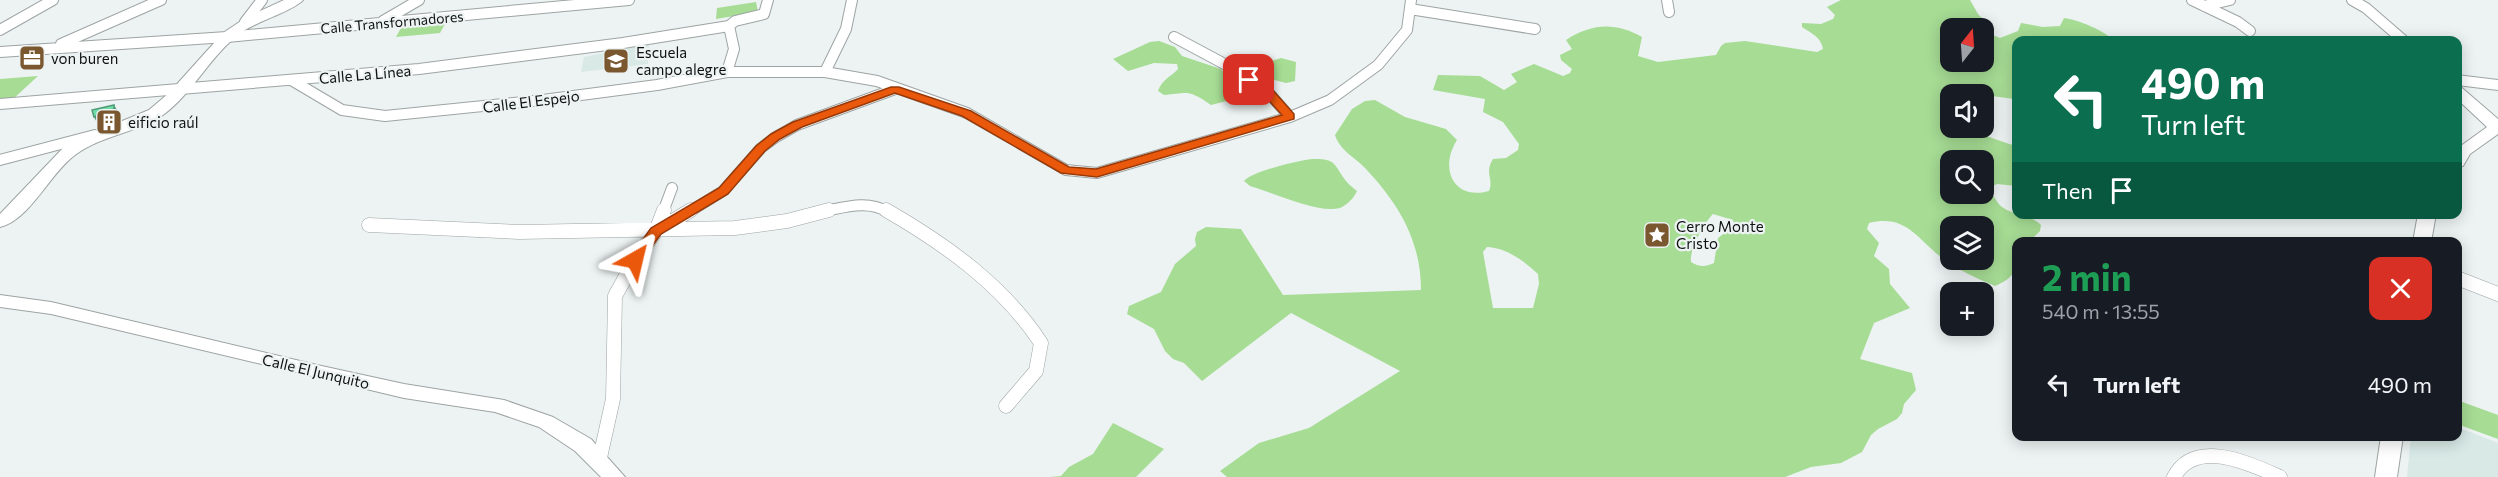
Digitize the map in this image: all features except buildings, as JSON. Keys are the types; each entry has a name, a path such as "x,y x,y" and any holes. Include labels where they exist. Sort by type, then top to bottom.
{"street":[{"path":"0,30 53,0"},
{"path":"51,48 161,0"},
{"path":"0,222 26,200 61,158 108,132 153,114 168,103 227,37 245,22 262,0"},
{"path":"245,22 296,0"},
{"path":"380,22 419,0"},
{"name":"Calle Transformadores","path":"227,37 576,3 629,0"},
{"name":"Calle La Línea","path":"0,104 178,91 419,69 623,43 729,26 735,21 764,14 768,0"},
{"path":"825,72 846,29 852,0"},
{"path":"1666,0 1669,12"},
{"path":"2192,0 2238,22 2250,31"},
{"path":"2204,6 2230,0"},
{"path":"2352,0 2366,8 2398,36"},
{"path":"1410,5 1535,29"},
{"name":"Calle El Espejo","path":"293,81 342,110 385,116 543,100 657,85 727,72 825,72 876,81 967,113 1066,170 1097,173 1290,117 1330,100 1378,65 1407,30 1410,5"},
{"path":"727,72 735,56 735,44 729,26"},
{"path":"0,52 227,37"},
{"path":"1174,37 1232,68 1267,91 1290,117"},
{"path":"2462,81 2498,85"},
{"path":"656,231 723,191 761,148 776,137 797,125 895,89"},
{"path":"2462,96 2497,128 2462,152"},
{"path":"0,160 108,132"},
{"path":"599,462 613,399 615,296 635,260 656,231 672,188"},
{"path":"369,225 519,232 656,231 744,228 859,205 882,208 974,268 1024,317 1041,343 1036,371 1006,406"},
{"path":"2423,237 2426,219"},
{"path":"2462,280 2498,294"},
{"name":"Calle El Junquito","path":"0,301 51,308 404,391 497,405 546,422 582,445 614,477"},
{"path":"2386,477 2391,441"},
{"path":"2174,477 2176,471 2191,461 2203,456 2220,455 2280,477"}],"shaded area":[{"name":"Escuela campo alegre","path":"649,44 648,64 581,72 584,57"},
{"path":"2462,429 2498,443 2498,477 2407,477 2411,441 2462,441"}],"green space":[{"path":"1841,0 1970,0 1982,18 1940,18 1940,72 1994,72 1994,36 2000,38 2018,31 2021,23 2043,27 2060,26 2064,18 2090,26 2108,36 2012,36 2012,99 1994,96 1994,84 1940,84 1940,138 1993,138 2012,145 2012,186 1994,186 1994,150 1940,150 1940,204 1994,204 1994,197 2000,205 2012,212 2012,219 2031,219 2041,225 2040,231 2034,237 2012,237 2012,275 1995,286 1994,282 1986,282 1962,270 1994,270 1994,216 1940,216 1940,256 1901,225 1882,221 1869,223 1867,229 1879,243 1874,256 1889,269 1890,284 1910,308 1874,323 1860,359 1912,373 1916,390 1904,404 1902,413 1897,419 1871,435 1862,452 1841,463 1811,467 1785,477 1227,477 1220,471 1259,443 1309,428 1400,371 1291,313 1202,381 1184,363 1173,359 1165,351 1154,329 1127,314 1129,306 1161,292 1175,264 1196,246 1197,232 1206,227 1241,229 1283,295 1421,290 1417,255 1405,223 1377,181 1344,150 1335,135 1352,109 1365,101 1375,100 1405,117 1446,129 1457,140 1449,161 1453,180 1458,187 1466,191 1477,193 1489,191 1489,168 1493,159 1506,158 1518,150 1519,144 1503,122 1483,112 1485,99 1433,90 1438,75 1480,76 1504,90 1517,82 1511,74 1534,64 1563,76 1570,73 1572,69 1561,60 1560,55 1572,49 1566,40 1585,30 1604,26 1623,29 1642,37 1638,56 1658,62 1716,55 1725,43 1745,41 1817,52 1823,49 1820,41 1802,27 1802,23 1821,24 1833,19 1835,15 1827,7","holes":["1713,214 1733,220 1734,226 1718,238 1714,263 1699,266 1691,262 1692,251 1709,218","1487,247 1521,260 1538,274 1539,284 1533,308 1493,308 1483,252"]},
{"path":"756,2 758,12 716,19 717,8"},
{"path":"445,24 440,33 396,37 401,28"},
{"path":"1159,41 1175,47 1182,56 1221,69 1246,96 1211,105 1188,93 1164,95 1158,91 1164,81 1178,69 1177,64 1154,63 1128,71 1113,59 1150,42"},
{"path":"1281,58 1296,62 1295,81 1286,83 1259,76 1256,71 1265,63"},
{"path":"38,76 13,99 0,100 0,79"},
{"path":"1312,159 1332,162 1346,181 1357,191 1345,205 1340,208 1320,208 1250,186 1244,181 1266,170"},
{"path":"2462,402 2498,415 2498,439 2462,426"},
{"path":"1113,423 1164,449 1136,477 1050,477 1061,476 1069,467 1093,454"}],"place":[{"name":"von buren","path":"32,58"},
{"name":"Escuela campo alegre","path":"616,61"},
{"name":"eificio raúl","path":"109,122"},
{"name":"Cerro Monte Cristo","path":"1657,235"}],"route":[{"path":"635,260 656,231 723,191 744,170 761,148 776,137 797,125 895,89 967,113 1066,170 1097,173 1290,117 1267,91 1249,80"}]}
